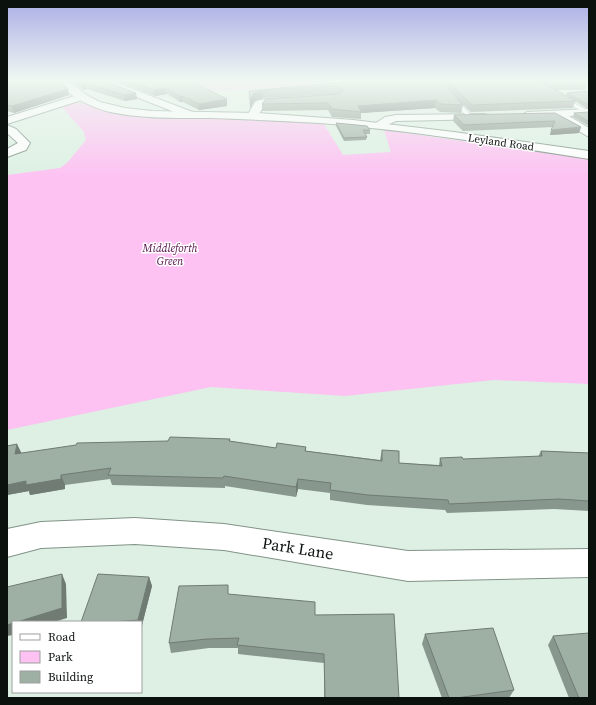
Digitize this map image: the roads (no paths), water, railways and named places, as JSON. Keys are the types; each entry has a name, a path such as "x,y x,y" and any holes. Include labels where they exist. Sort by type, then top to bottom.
{"street":[{"path":"7,121 33,113"},
{"name":"Leyland Road","path":"156,113 252,116 379,125 589,155"},
{"path":"186,113 191,115"},
{"path":"514,116 574,113"},
{"path":"557,114 587,138"},
{"path":"379,125 389,119 396,118 492,116"},
{"path":"7,128 24,143 22,147 7,153"},
{"name":"Park Lane","path":"7,543 41,535 135,530 224,537 408,566 589,563"}],"lane":[{"path":"466,113 470,117"}],"park label":[{"name":"Middleforth Green","path":"170,254"}]}
